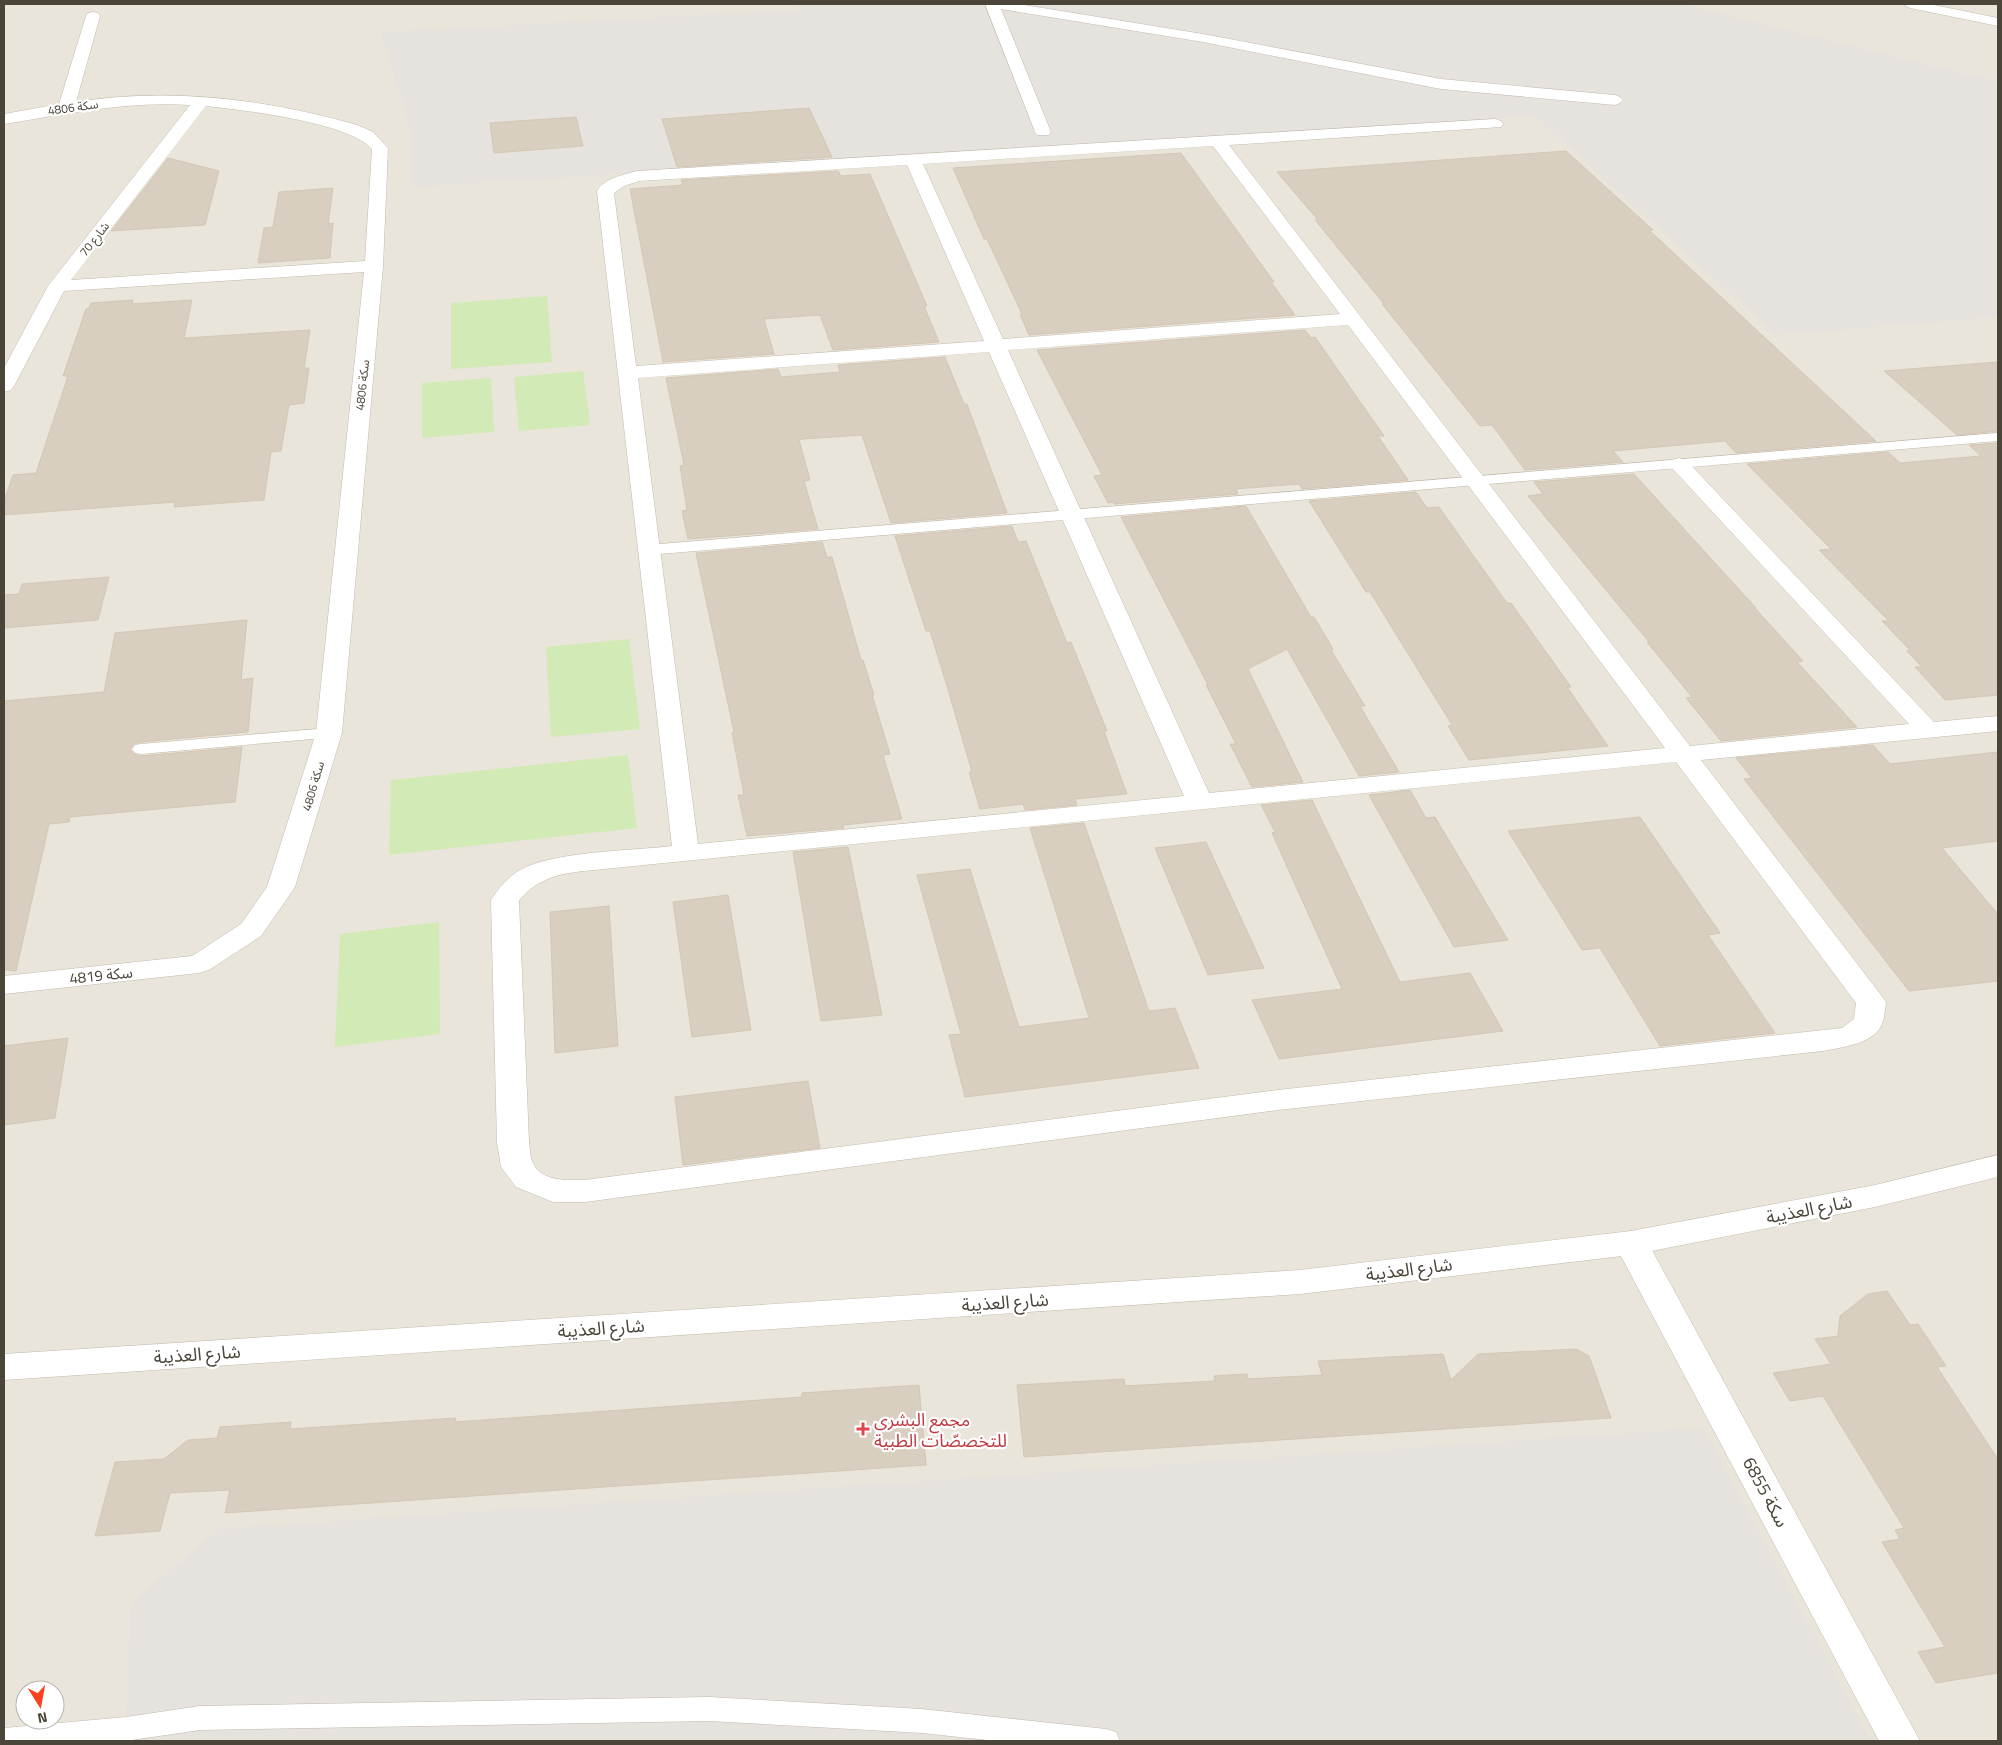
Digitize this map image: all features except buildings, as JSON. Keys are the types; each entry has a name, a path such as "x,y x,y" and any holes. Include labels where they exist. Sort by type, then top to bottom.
{"street":[{"path":"993,4 1204,38 1441,84 1615,100"},
{"path":"993,4 1043,132"},
{"path":"1910,4 1998,22"},
{"path":"66,108 92,16"},
{"name":"سكة 4806","path":"4,118 66,108 136,100 202,102 260,109 357,130 372,137 380,148 374,266 329,732 281,887 250,930 199,964"},
{"name":"شارع 70","path":"4,386 57,286 202,102"},
{"path":"686,853 605,191 618,182 637,176 1495,124"},
{"path":"1218,141 1354,319 1476,481 1683,754 1871,1002 1868,1023 1851,1036 1814,1042 1278,1100 585,1191 553,1190 527,1179 517,1167 513,1142 504,900 516,885 538,872 578,864 1683,754 1998,723"},
{"path":"913,160 1200,802"},
{"path":"57,286 374,266"},
{"path":"627,373 1354,319"},
{"path":"1679,464 1928,730"},
{"name":"سكة 4819","path":"4,985 199,964"},
{"name":"شارع العذيبة","path":"4,1367 1300,1282 1631,1243 1875,1196 1998,1166"},
{"name":"سكة 6855","path":"1631,1243 1900,1741"}],"lane":[{"path":"648,550 1998,437"},
{"path":"141,749 329,732"},
{"path":"4,1740 126,1728 200,1718 709,1709 922,1721 1106,1741"}],"shaded area":[{"path":"4,4 1998,4 1998,1741 4,1741"},
{"path":"796,4 1681,4 1998,82 1998,317 1776,335 1535,116 412,187 411,131 381,32 798,10"},
{"path":"1703,1428 1871,1741 125,1741 131,1603 219,1529"}],"green space":[{"path":"547,296 552,362 451,369 451,303"},
{"path":"583,371 590,425 519,431 514,377"},
{"path":"491,378 494,432 422,438 422,383"},
{"path":"629,639 640,729 551,737 546,647"},
{"path":"628,755 637,828 389,855 391,780"},
{"path":"439,922 440,1034 335,1047 340,934"}],"place":[{"name":"مجمع البشرى للتخصصّات الطبية","path":"863,1429"}]}
